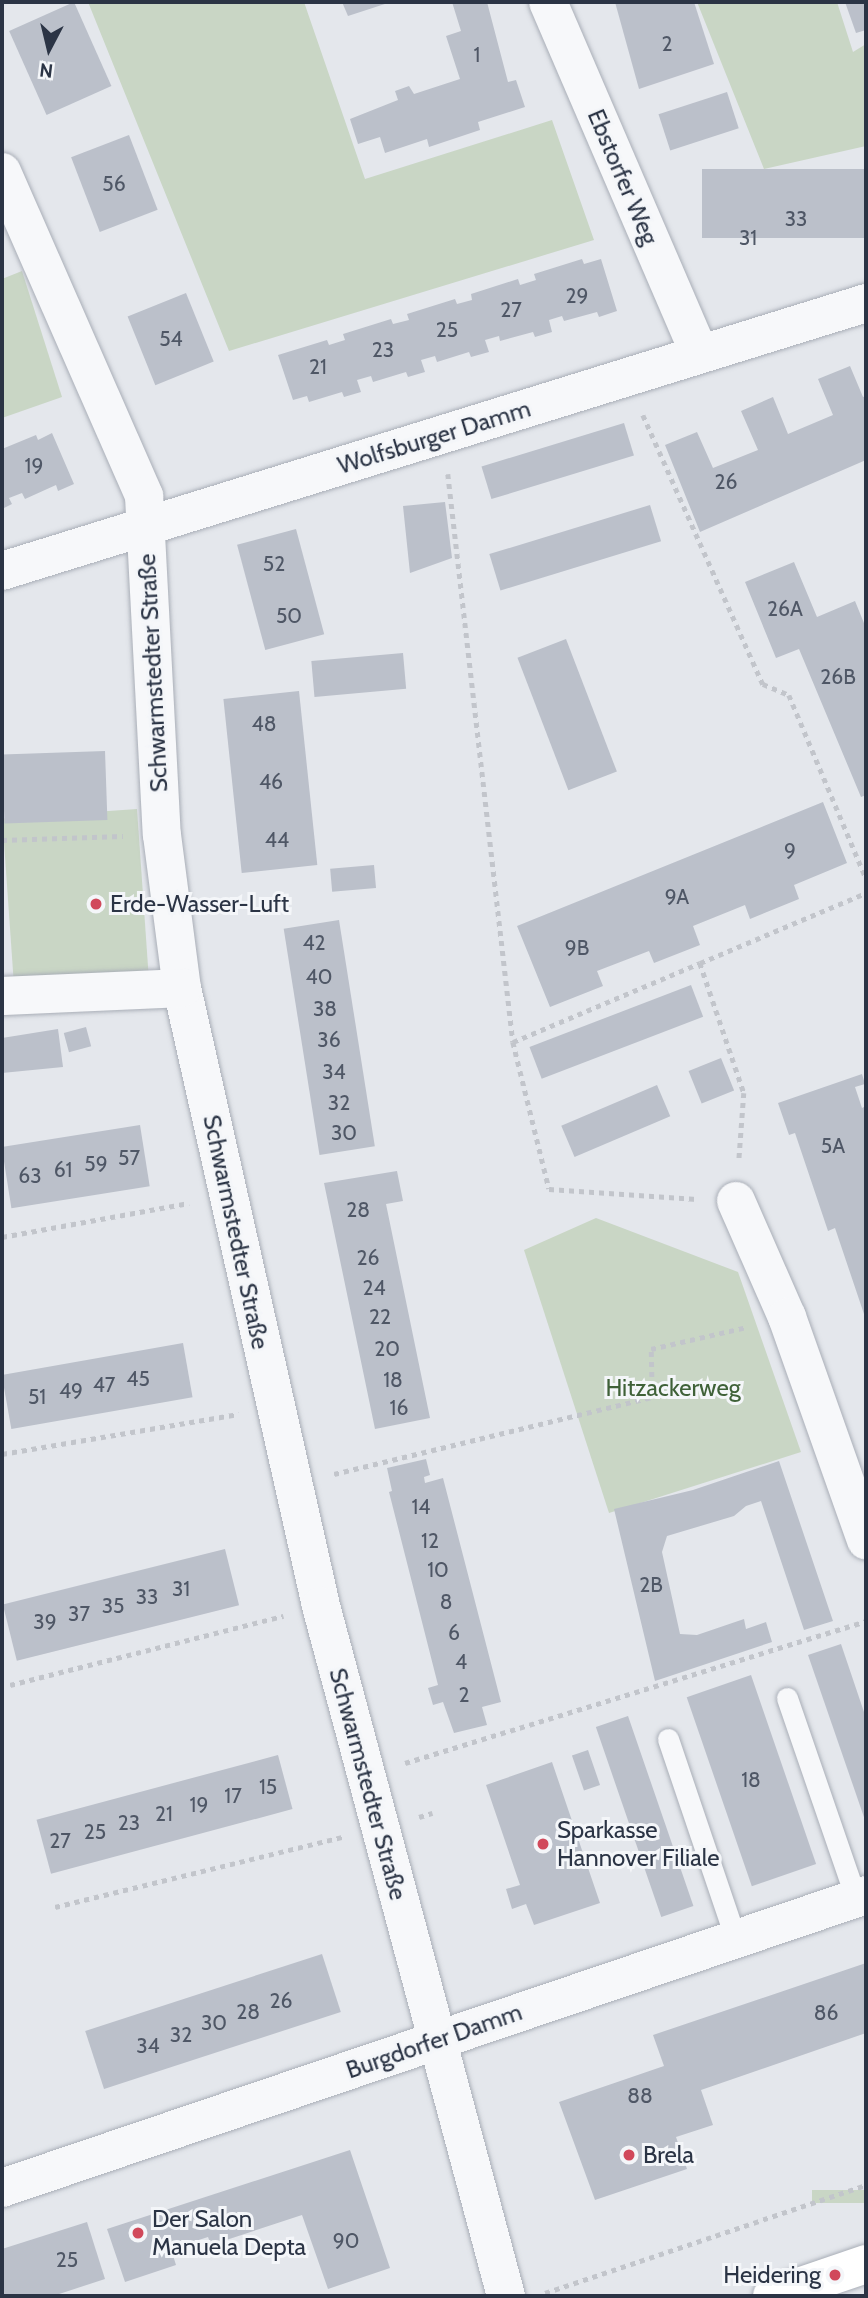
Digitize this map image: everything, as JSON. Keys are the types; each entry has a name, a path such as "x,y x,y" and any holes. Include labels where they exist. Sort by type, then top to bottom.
{"street":[{"name":"Ebstorfer Weg","path":"548,2 699,352"},
{"name":"Schwarmstedter Straße","path":"2,172 144,496 162,835 182,988 274,1407 321,1606 506,2296"},
{"name":"Wolfsburger Damm","path":"2,571 145,524 627,379 699,352 866,303"},
{"path":"2,996 182,988"},
{"path":"736,1201 788,1317 866,1541"},
{"name":"Burgdorfer Damm","path":"2,2188 861,1896"},
{"path":"772,2296 866,2264"}],"lane":[{"path":"787,1698 861,1896"},
{"path":"668,1739 735,1937"}],"path":[{"path":"627,379 763,684 789,695 866,878"},
{"path":"443,435 513,1042 549,1189 736,1201 744,1093 700,962"},
{"path":"2,840 162,835"},
{"path":"513,1042 866,893"},
{"path":"2,1237 228,1197"},
{"path":"292,1483 652,1397 651,1349 788,1317"},
{"path":"2,1454 274,1407"},
{"path":"10,1685 321,1606"},
{"path":"366,1775 866,1621"},
{"path":"55,1907 380,1828"},
{"path":"533,2296 866,2185"}],"green space":[{"path":"88,2 304,2 365,179 552,120 594,240 229,351"},
{"path":"697,2 837,2 853,52 866,44 866,146 764,169"},
{"path":"22,271 62,397 2,418 2,279"},
{"path":"137,809 149,981 14,990 2,818"},
{"name":"Hitzackerweg","path":"596,1218 738,1272 801,1452 609,1513 524,1250"},
{"path":"812,2190 866,2190 866,2203 812,2203"}],"building":[{"path":"74,2 111,86 47,115 9,31"},
{"path":"342,2 391,2 348,16"},
{"path":"452,2 487,2 508,82 516,80 525,107 478,122 480,130 429,147 427,139 385,153 380,137 358,144 350,119 398,100 395,91 409,86 414,94 460,79 446,36 461,31"},
{"path":"615,2 694,2 714,64 639,89"},
{"path":"845,2 866,2 866,30 856,33"},
{"path":"727,92 739,128 670,150 659,114"},
{"path":"129,135 158,210 100,232 71,157"},
{"path":"702,169 866,169 866,238 702,238"},
{"path":"582,259 584,264 601,259 617,311 599,317 597,312 564,321 562,316 549,320 552,332 535,337 533,332 500,341 499,336 485,340 489,352 471,357 469,352 437,362 435,356 421,360 425,372 408,377 406,372 373,382 371,376 357,380 361,392 344,397 342,392 309,402 307,396 293,400 278,355 327,340 329,345 345,340 343,334 391,319 393,324 409,320 407,314 455,299 457,304 472,300 471,294 518,279 520,285 536,280 534,274"},
{"path":"186,293 214,362 155,385 128,317"},
{"path":"850,366 863,397 866,396 866,460 700,532 665,445 697,432 713,468 758,450 741,411 773,397 788,434 833,415 818,379"},
{"path":"624,423 634,456 491,499 482,467"},
{"path":"52,433 74,484 58,491 56,485 25,499 22,493 9,498 12,504 2,509 2,449 36,435 38,440"},
{"path":"445,502 452,558 410,573 403,506"},
{"path":"650,505 661,541 500,590 489,554"},
{"path":"296,529 324,634 265,650 237,545"},
{"path":"794,562 817,617 855,601 866,628 866,795 861,797 799,649 776,658 745,582"},
{"path":"566,639 617,772 568,790 517,658"},
{"path":"403,653 406,689 314,697 311,661"},
{"path":"299,691 317,865 242,873 223,699"},
{"path":"105,751 107,820 4,824 2,755"},
{"path":"823,802 847,863 794,885 799,899 750,919 745,905 693,926 700,945 654,963 649,951 597,971 603,986 550,1007 517,926"},
{"path":"374,865 376,888 332,892 330,869"},
{"path":"339,920 375,1146 320,1155 284,929"},
{"path":"691,985 703,1017 542,1079 529,1047"},
{"path":"86,1027 91,1046 69,1052 64,1033"},
{"path":"58,1029 63,1067 2,1073 2,1038"},
{"path":"721,1058 734,1090 702,1104 689,1071"},
{"path":"862,1074 865,1084 855,1087 862,1108 866,1106 866,1320 835,1228 828,1231 795,1133 789,1135 778,1103"},
{"path":"657,1085 670,1116 575,1157 561,1126"},
{"path":"140,1125 150,1186 11,1208 2,1147"},
{"path":"397,1171 403,1201 386,1204 430,1418 375,1429 324,1183"},
{"path":"183,1343 193,1397 11,1429 2,1375"},
{"path":"426,1459 430,1475 424,1477 425,1483 443,1478 501,1702 482,1707 487,1725 454,1733 443,1702 433,1705 428,1688 438,1685 389,1492 392,1491 387,1468"},
{"path":"779,1461 833,1621 804,1630 761,1501 746,1506 734,1516 667,1536 662,1552 680,1634 697,1635 744,1619 746,1629 766,1622 772,1642 655,1681 614,1509 693,1490"},
{"path":"225,1549 239,1605 17,1661 3,1604"},
{"path":"841,1644 866,1718 866,1823 808,1655"},
{"path":"751,1675 816,1864 752,1886 687,1697"},
{"path":"628,1716 693,1906 661,1917 596,1727"},
{"path":"588,1750 600,1785 584,1791 572,1756"},
{"path":"278,1755 292,1809 51,1874 37,1820"},
{"name":"Sparkasse Hannover Filiale","path":"552,1762 600,1903 534,1925 526,1904 512,1909 506,1889 520,1885 486,1785"},
{"path":"322,1954 341,2012 104,2089 85,2031"},
{"path":"866,1963 866,2033 701,2090 713,2125 676,2137 687,2169 595,2200 559,2102 664,2066 653,2035"},
{"path":"350,2150 390,2268 328,2289 302,2215 211,2245 208,2237 171,2249 176,2265 125,2282 107,2229"},
{"path":"87,2222 105,2279 53,2296 2,2296 2,2249"}],"place":[{"name":"Erde-Wasser-Luft","path":"96,904"},
{"name":"Sparkasse Hannover Filiale","path":"543,1844"},
{"name":"Brela","path":"629,2155"},
{"name":"Der Salon Manuela Depta","path":"138,2233"},
{"name":"Heidering","path":"835,2275"}]}
